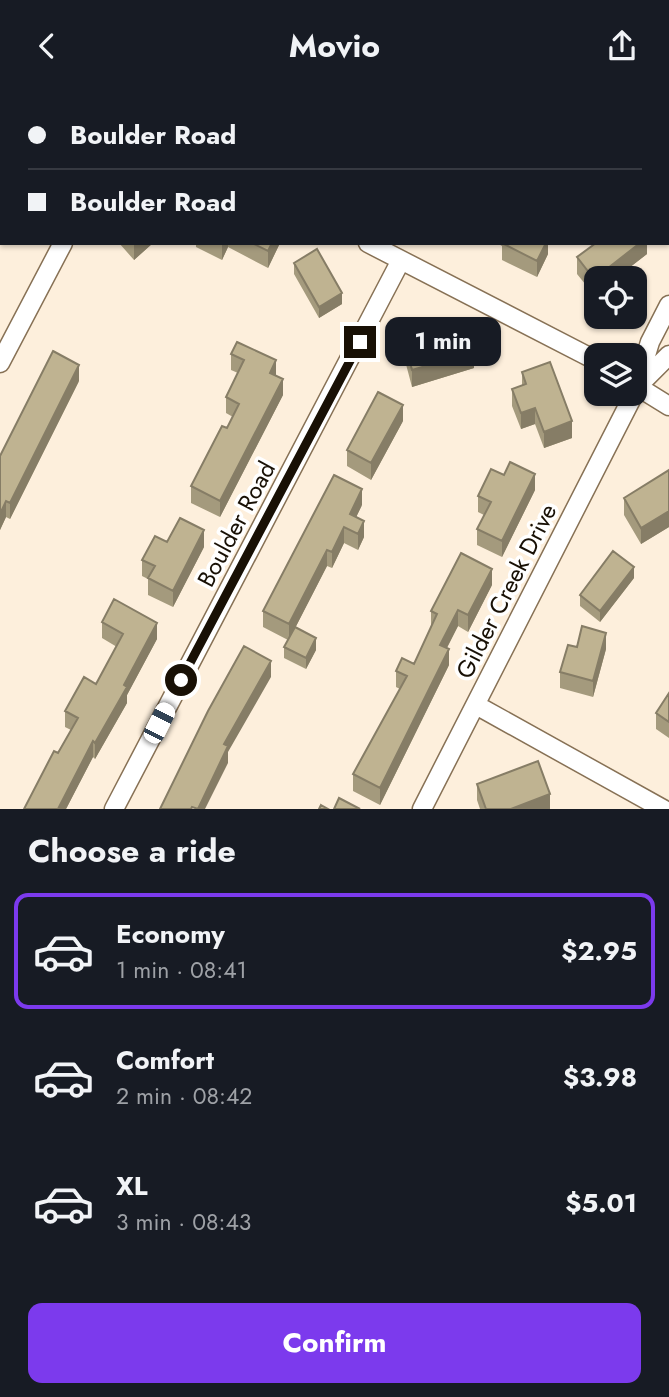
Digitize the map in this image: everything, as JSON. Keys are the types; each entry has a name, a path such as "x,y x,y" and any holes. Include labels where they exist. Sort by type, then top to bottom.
{"street":[{"path":"0,363 62,245"},
{"path":"371,245 584,354"},
{"name":"Boulder Road","path":"114,809 400,262"},
{"name":"Gilder Creek Drive","path":"647,351 669,305"},
{"name":"Gilder Creek Drive","path":"647,377 669,355"},
{"path":"647,395 669,406"},
{"name":"Gilder Creek Drive","path":"422,809 626,406"},
{"path":"476,705 663,809"}],"building":[{"path":"256,245 271,245 268,251"},
{"path":"506,245 545,245 537,261"},
{"path":"593,245 637,245 611,266 584,266 577,257"},
{"path":"317,249 342,293 319,307 294,263"},
{"path":"465,319 474,352 412,370 403,337"},
{"path":"237,342 276,360 270,373 283,379 220,501 191,486 222,426 227,428 239,404 226,397 244,360 231,354"},
{"path":"53,351 79,365 10,503 6,501 0,514 0,456"},
{"path":"550,362 572,421 544,432 535,408 521,413 512,389 526,384 522,372"},
{"path":"378,392 403,405 371,463 347,450"},
{"path":"510,462 535,474 502,541 477,529 491,502 478,496 491,469 504,475"},
{"path":"669,470 669,511 641,528 624,498"},
{"path":"334,475 362,489 350,514 364,521 358,534 344,527 332,552 327,550 289,624 263,611"},
{"path":"180,518 204,530 173,591 148,578 155,566 142,560 155,536 167,542"},
{"path":"613,551 634,567 600,611 580,595"},
{"path":"461,553 492,569 468,615 458,610 440,645 449,649 380,788 353,774 407,676 396,671 402,658 414,664 437,614 431,611"},
{"path":"114,599 157,623 124,685 127,687 95,743 93,741 58,809 24,809 54,751 58,753 78,718 65,711 84,677 96,684 123,634 102,622"},
{"path":"582,626 606,633 593,681 560,672 568,645 577,647"},
{"path":"295,627 316,638 306,658 284,647"},
{"path":"244,646 271,661 224,744 228,746 198,809 160,809 208,711"},
{"path":"669,693 669,722 656,713"},
{"path":"538,761 550,794 511,809 486,809 477,784"},
{"path":"339,798 360,809 334,809"}],"route":[{"path":"181,680 360,342"}]}
